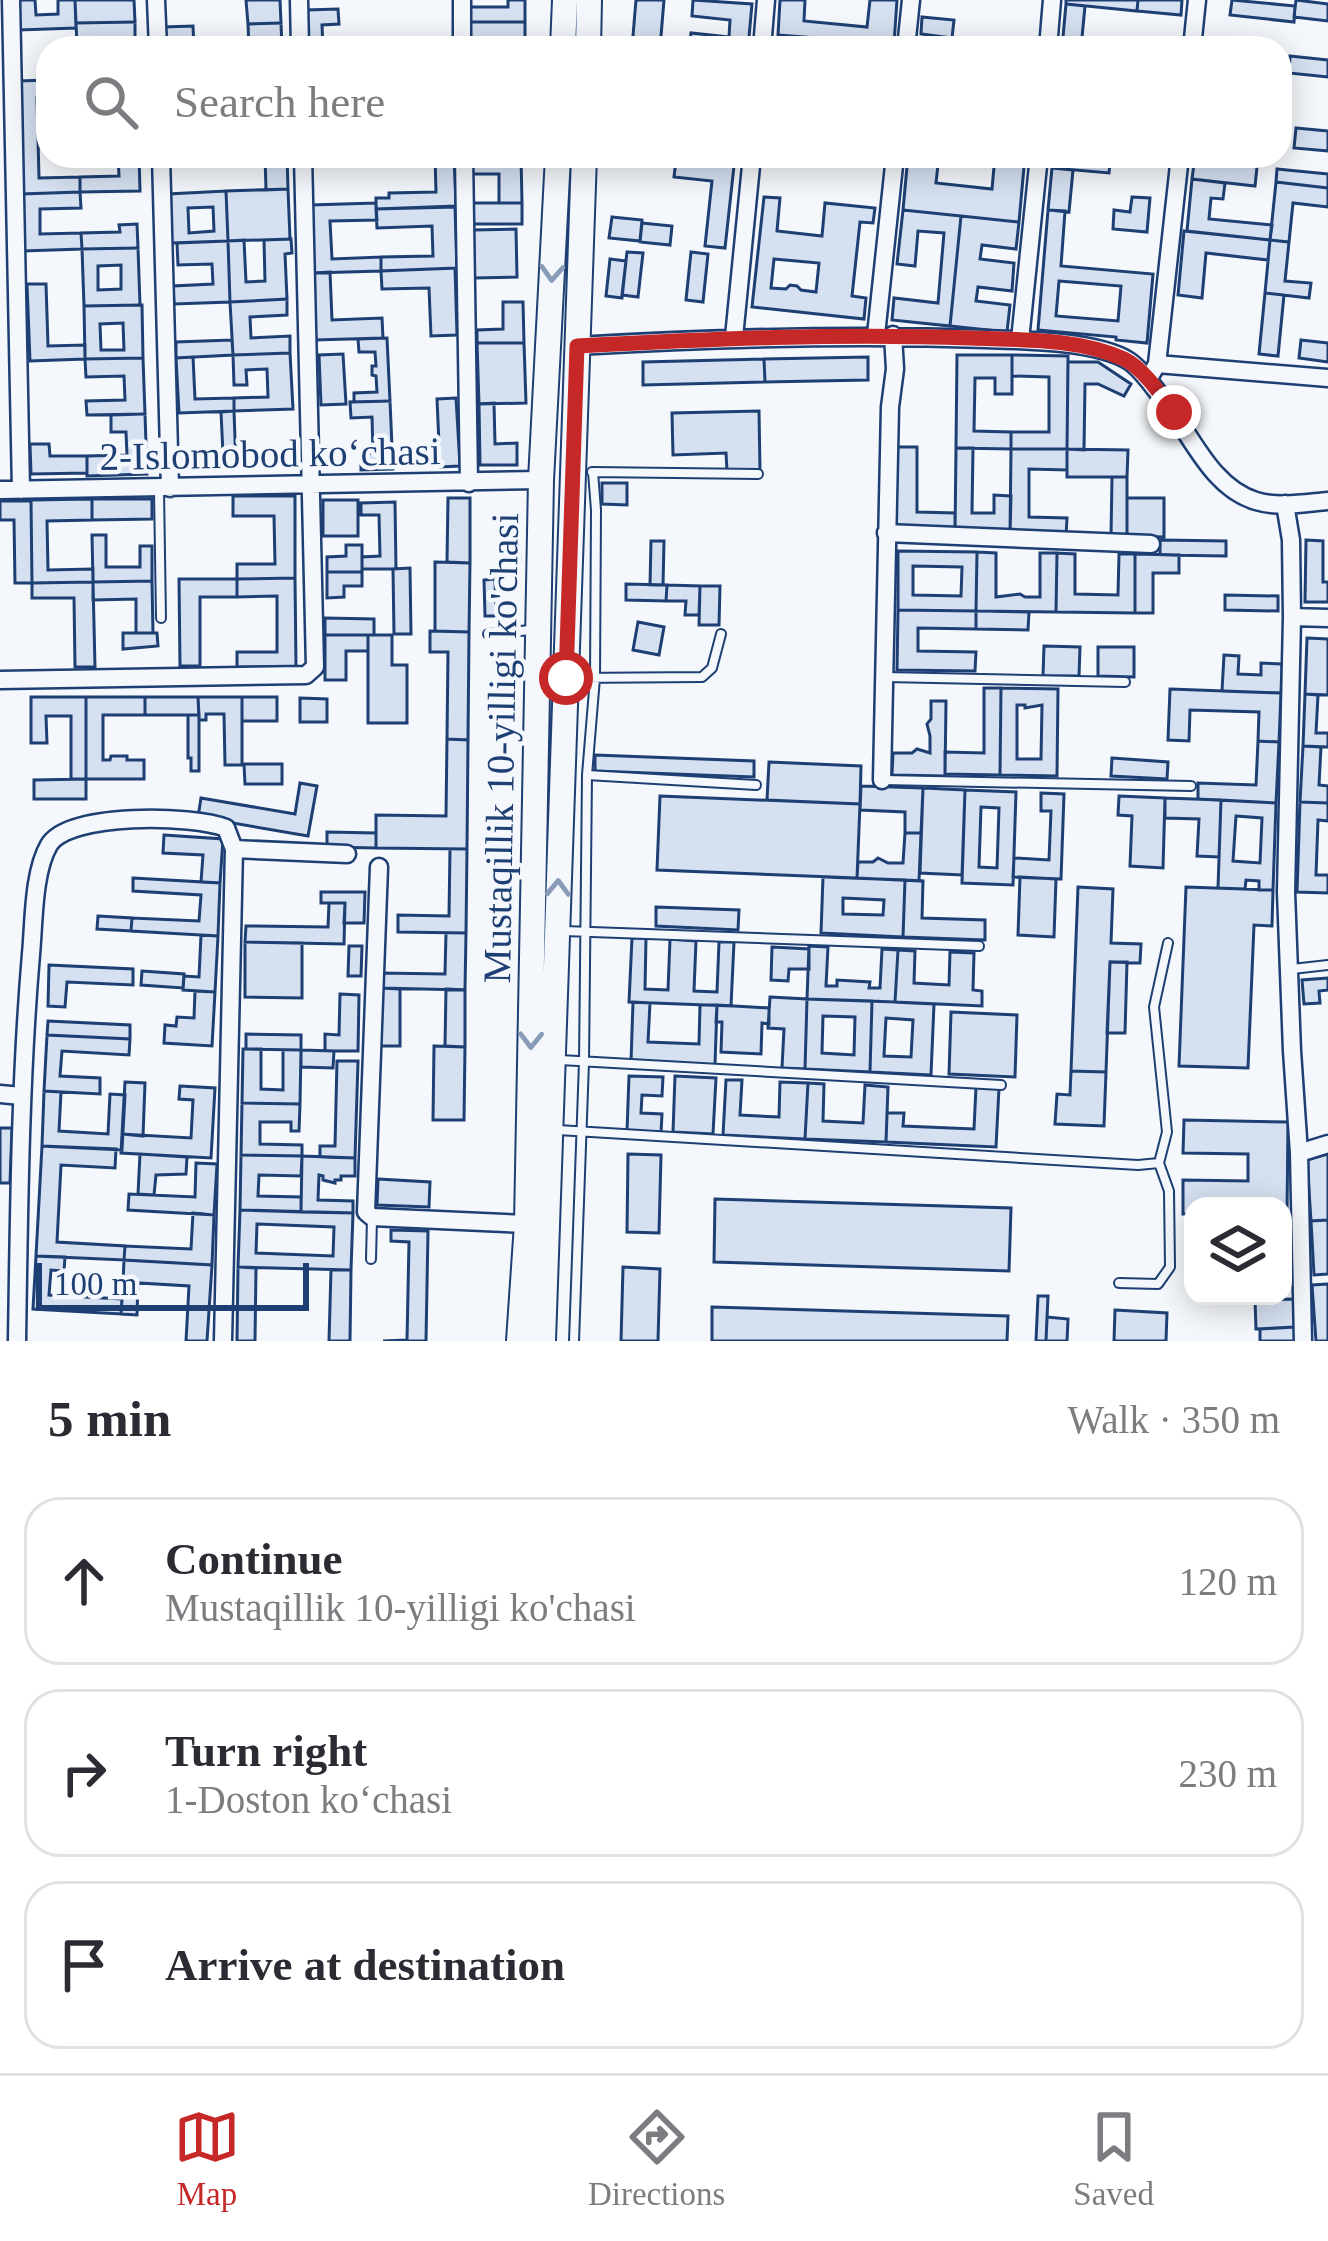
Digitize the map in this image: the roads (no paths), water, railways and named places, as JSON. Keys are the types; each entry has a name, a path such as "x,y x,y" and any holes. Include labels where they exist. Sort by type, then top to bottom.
{"main road":[{"path":"564,36 565,0"},
{"path":"588,36 589,0"},
{"name":"Mustaqillik 10-yilligi ko'chasi","path":"519,1341 527,1224 541,480 557,168"},
{"name":"Mustaqillik 10-yilligi ko'chasi","path":"543,1341 566,678 583,472 577,346 584,168"}],"street":[{"path":"10,0 21,490"},
{"path":"157,0 158,36"},
{"path":"298,0 300,36"},
{"path":"462,0 462,36"},
{"path":"763,36 766,0"},
{"path":"907,36 911,0"},
{"path":"1049,36 1052,0"},
{"path":"1193,36 1197,0"},
{"path":"161,168 164,488"},
{"path":"0,680 306,675 315,668 303,168"},
{"path":"464,168 469,483"},
{"path":"734,338 751,168"},
{"path":"882,780 886,533 895,369 885,335 894,168"},
{"path":"1020,340 1038,168"},
{"path":"1178,168 1152,372 1206,461 1226,484 1254,501 1328,501"},
{"path":"577,346 885,335 1020,340 1082,346 1152,372 1328,378"},
{"name":"2-Islomobod koʻchasi","path":"0,490 541,480"},
{"path":"1285,504 1291,540 1292,617 1286,892 1303,1341"},
{"path":"886,533 1151,544"},
{"path":"1292,617 1328,618"},
{"path":"17,1341 21,1096 37,892 48,847 59,834 103,821 196,821 226,828 234,849 223,1341"},
{"path":"234,849 347,854"},
{"path":"379,867 367,1215 527,1224"},
{"path":"0,1094 21,1096"},
{"path":"1299,1153 1328,1144"}],"lane":[{"path":"574,1341 587,775 595,678 596,510 583,472 758,474"},
{"path":"161,618 164,488"},
{"path":"488,634 538,630"},
{"path":"566,678 702,677 712,668 721,634"},
{"path":"884,676 1125,682"},
{"path":"587,775 756,784"},
{"path":"882,780 1191,786"},
{"path":"557,931 979,946"},
{"path":"1120,1283 1158,1284 1170,1267 1169,1191 1159,1163 1167,1132 1154,1007 1168,943"},
{"path":"1290,969 1328,964"},
{"path":"553,1059 1001,1084"},
{"path":"550,1129 1159,1163"},
{"path":"371,1259 372,1217"}]}
